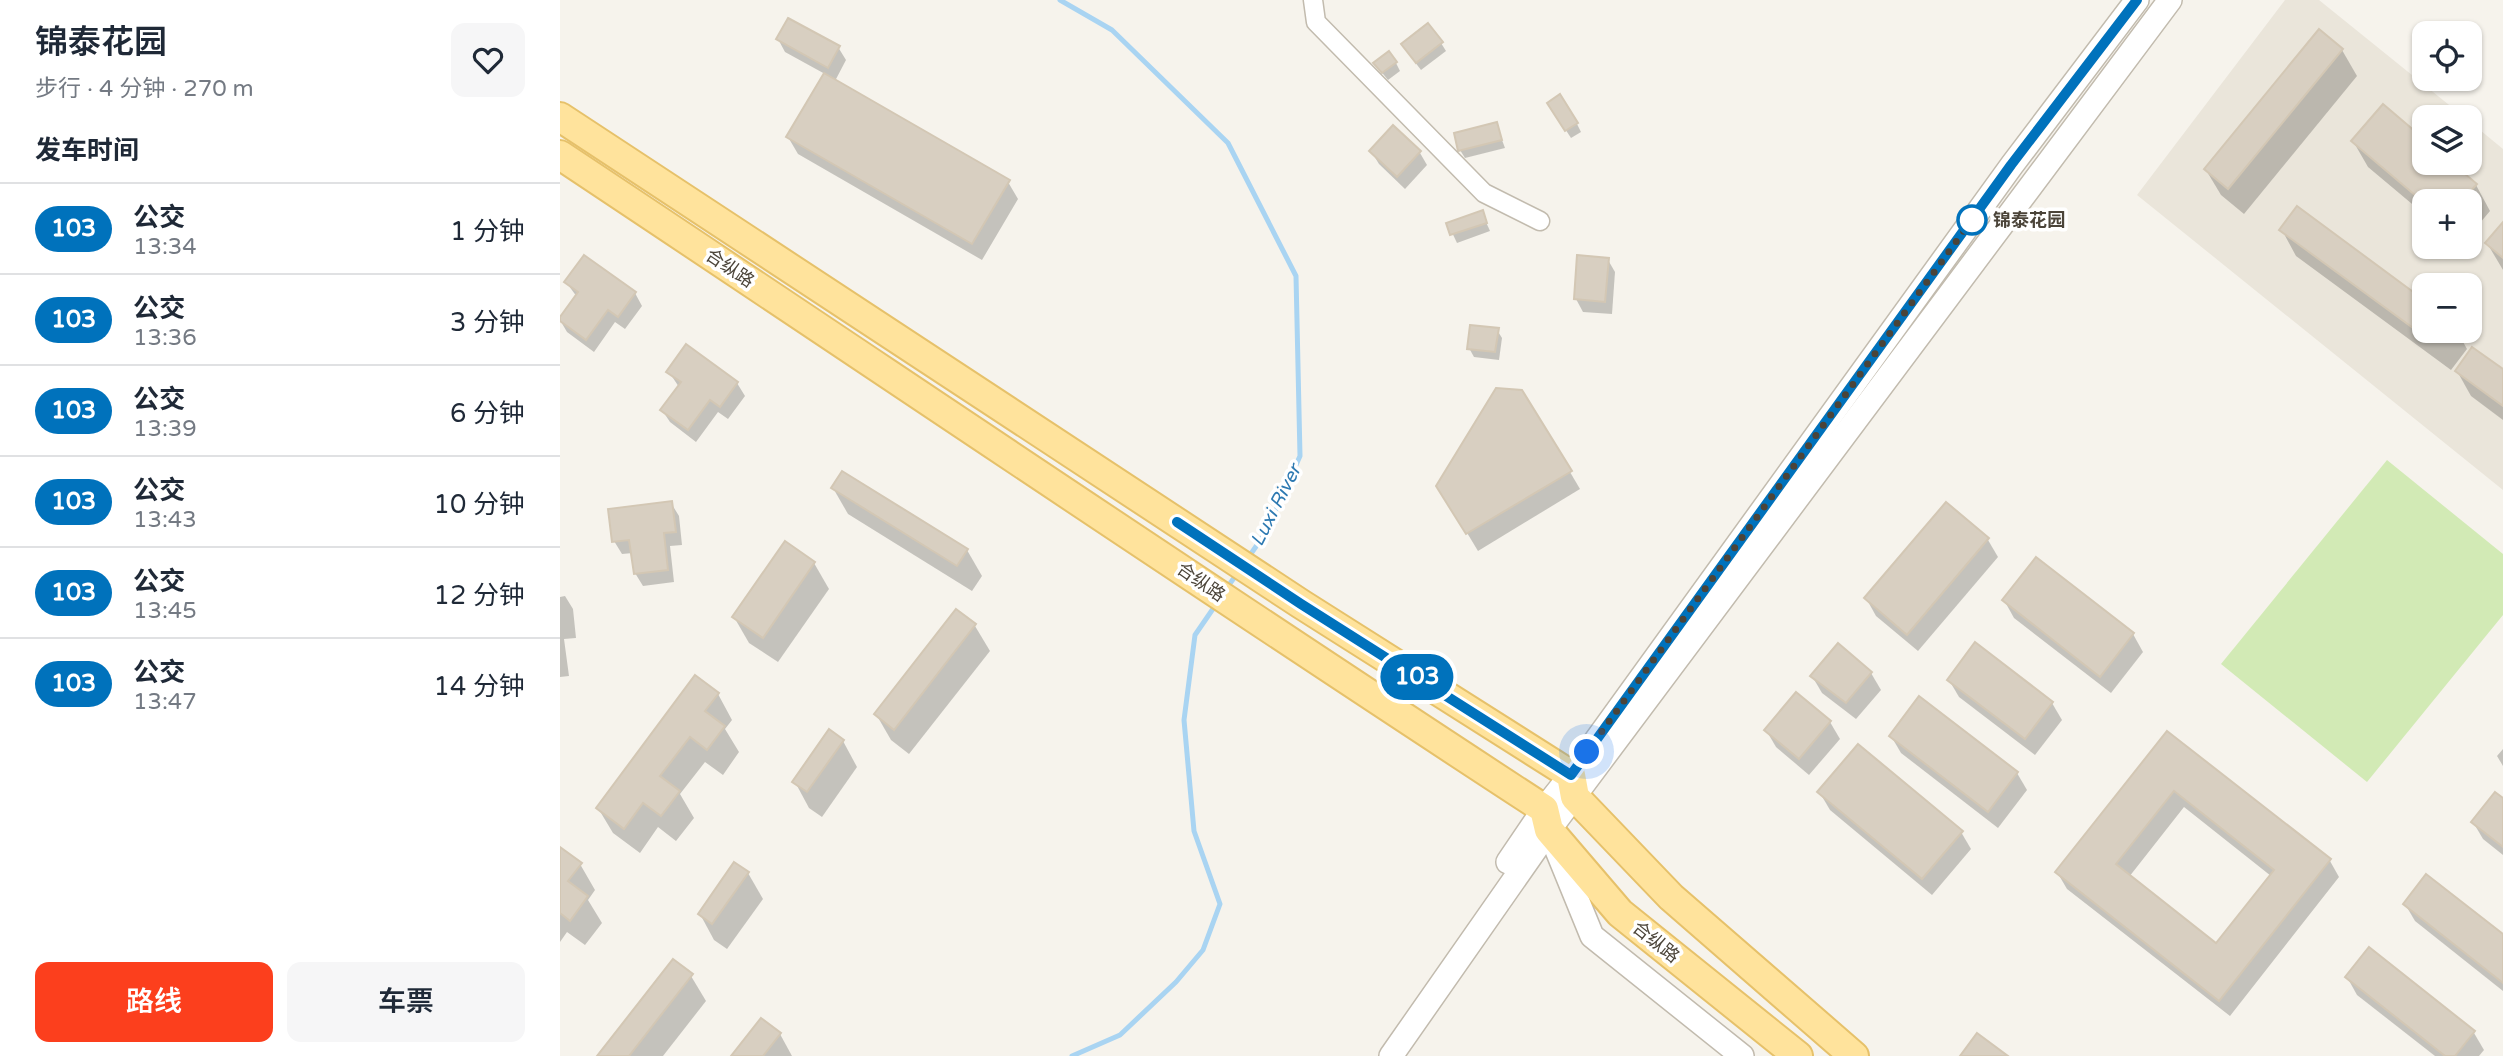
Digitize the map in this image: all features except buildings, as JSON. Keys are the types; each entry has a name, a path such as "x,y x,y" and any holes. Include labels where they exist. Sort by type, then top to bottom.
{"main road":[{"name":"合纵路","path":"560,117 1573,786"},
{"name":"合纵路","path":"560,155 1154,550 1547,820 1620,913 1798,1056"},
{"path":"1573,786 1671,897 1854,1056"}],"street":[{"path":"1313,0 1316,22 1484,193 1540,221"},
{"path":"1573,786 2011,165 2137,0"},
{"path":"1372,1056 1547,820 2170,0"},
{"path":"1391,1056 1547,820"},
{"path":"1547,820 1592,936 1742,1056"}],"shaded area":[{"path":"2285,0 2319,0 2412,75 2412,91 2432,91 2449,105 2412,105 2412,175 2482,175 2482,132 2503,149 2503,490 2137,195"}],"green space":[{"path":"2387,460 2503,554 2503,615 2367,782 2221,664"}],"waterway":[{"name":"Luxi River","path":"1060,0 1112,30 1228,143 1296,276 1300,456 1266,532 1248,558"},
{"name":"Luxi River","path":"1226,589 1239,571"},
{"name":"Luxi River","path":"1072,1056 1120,1035 1176,982 1203,950 1220,904 1194,831 1184,720 1195,635 1217,603"}],"bus line":[{"name":"103","path":"1177,522 1571,775 2011,165 2137,0"}],"place":[{"name":"锦泰花园","path":"1972,220"}],"route":[{"path":"1587,752 1979,210 1972,220"}]}
